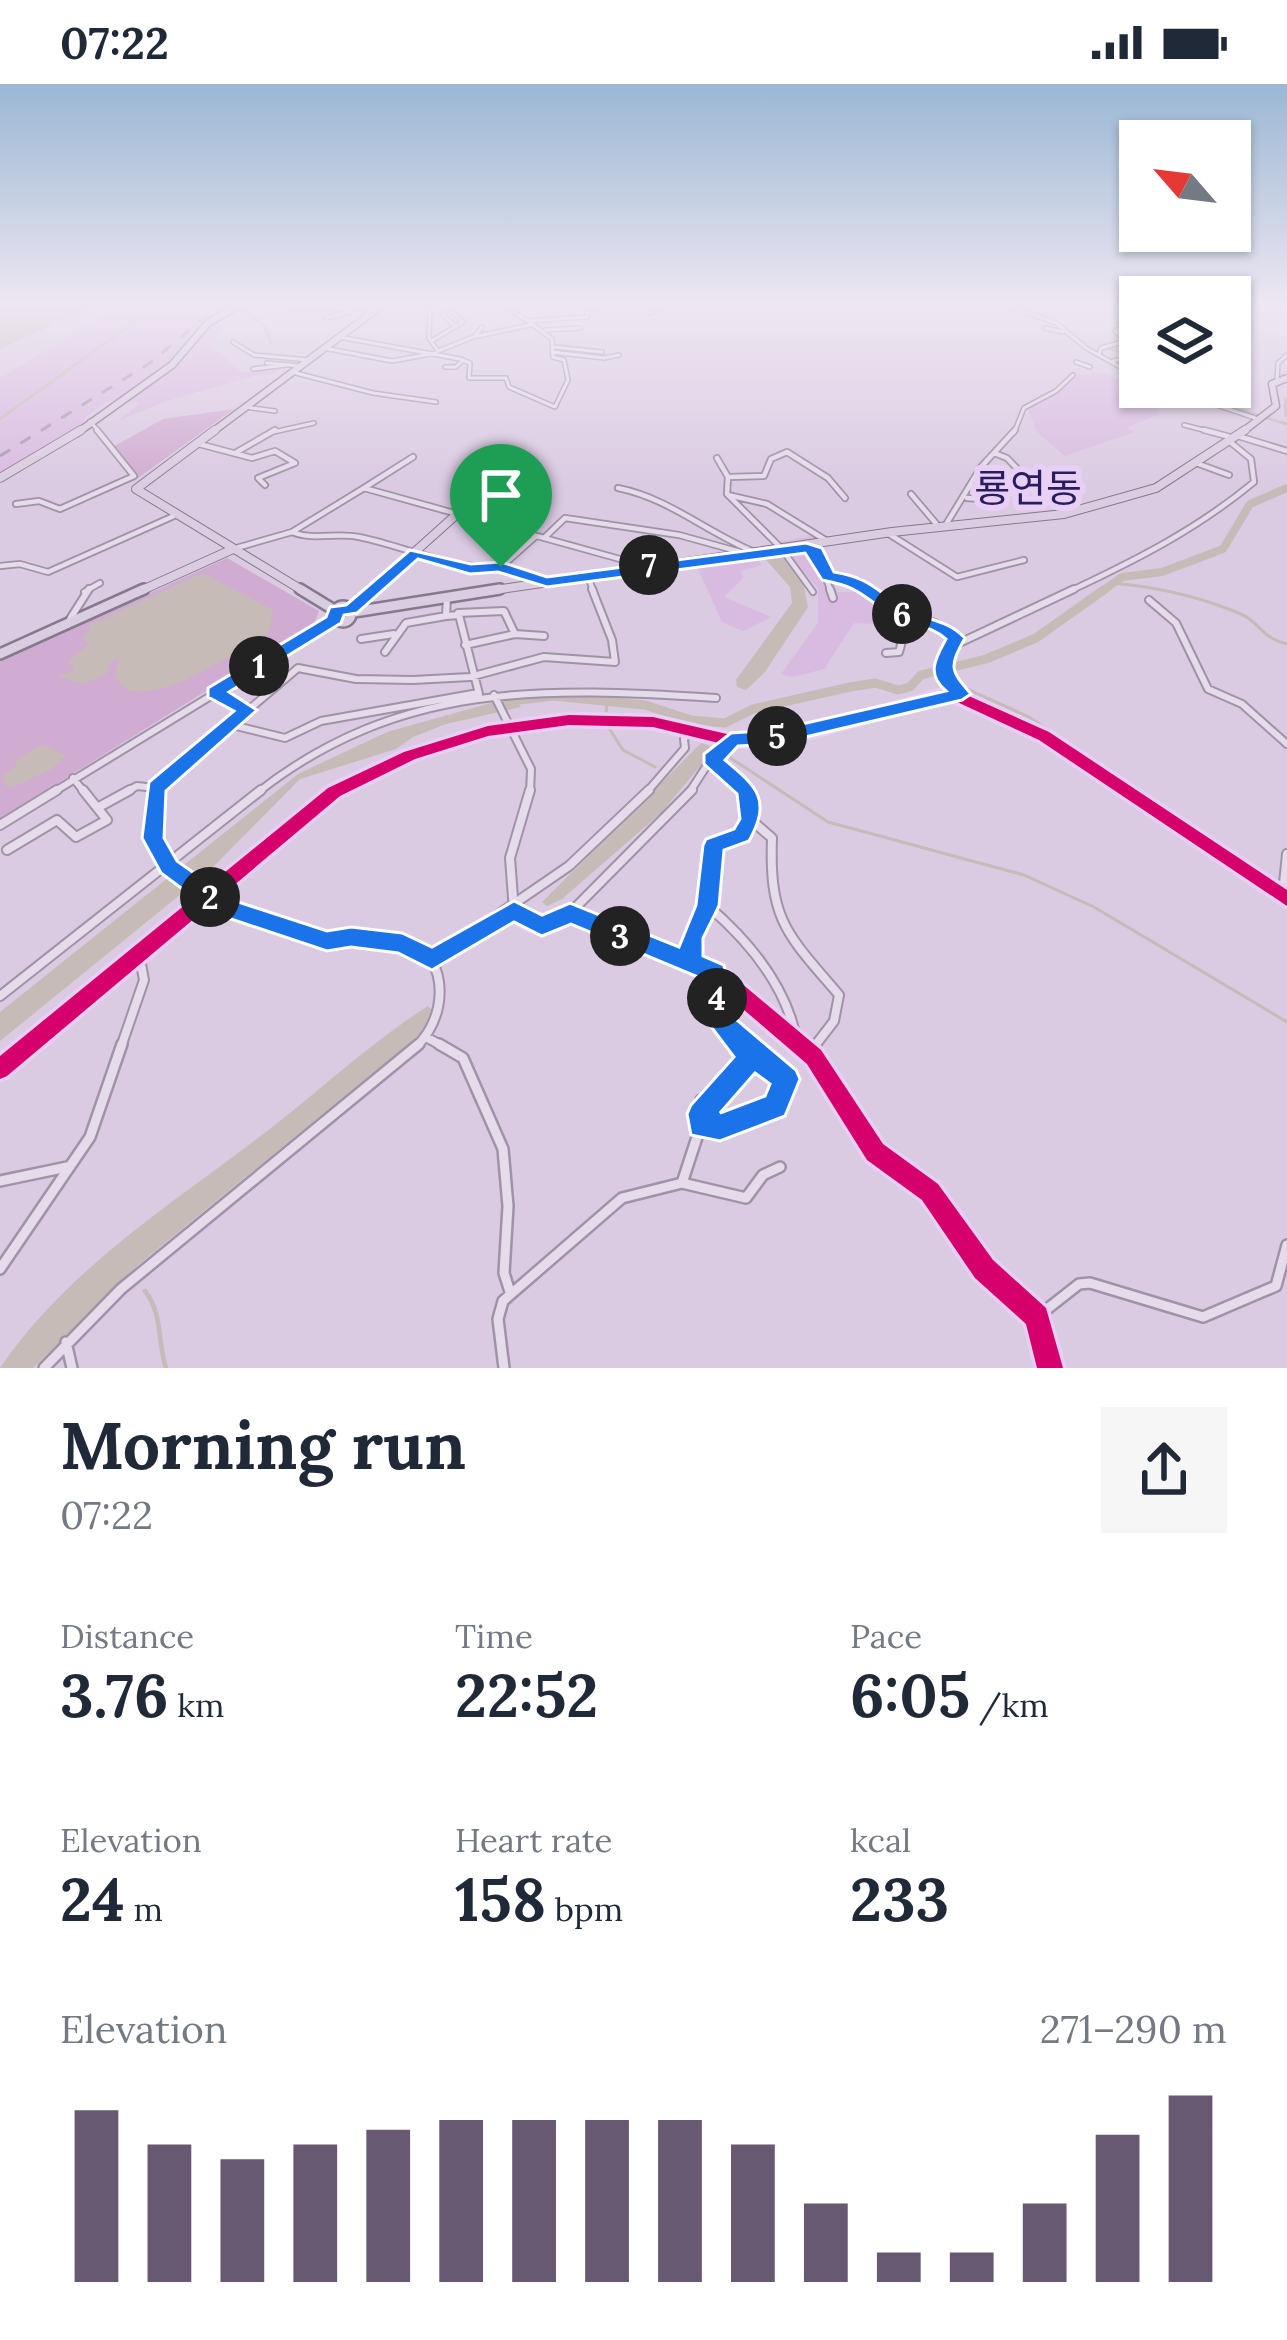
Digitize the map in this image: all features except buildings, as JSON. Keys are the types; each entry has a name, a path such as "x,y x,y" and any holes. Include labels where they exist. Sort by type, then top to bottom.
{"main road":[{"path":"0,478 61,444 170,366"},
{"path":"300,366 289,369 141,482 136,491 335,615 645,566 1075,512 1145,493 1196,463 1263,419 1276,406 1272,383 1287,378"},
{"path":"353,611 485,490"},
{"path":"0,654 232,549"}],"street":[{"path":"278,366 373,393 436,402"},
{"path":"445,367 457,366"},
{"path":"472,366 467,377 506,378 508,387 555,407 568,378 565,366"},
{"path":"1277,380 1278,366"},
{"path":"253,369 289,369"},
{"path":"911,494 942,526 967,498 973,474 1014,435 1015,416 1023,407 1057,391 1073,375"},
{"path":"244,407 275,411"},
{"path":"1229,408 1263,419"},
{"path":"237,452 262,434 298,419 314,422"},
{"path":"90,421 141,482"},
{"path":"1184,425 1287,451"},
{"path":"953,646 1143,559 1211,518 1254,482 1251,459 1234,438"},
{"path":"195,444 253,458 274,451 295,463 258,478 265,485"},
{"path":"728,477 764,476 771,459 788,452 828,478 845,498"},
{"path":"994,453 1007,458 1028,481"},
{"path":"232,549 292,532 412,457"},
{"path":"717,458 728,477 728,495 780,548 813,592"},
{"path":"1196,463 1229,476"},
{"path":"16,504 39,501 60,509 134,476"},
{"path":"364,488 645,566"},
{"path":"618,488 654,495 714,537 752,553"},
{"path":"728,495 746,496 790,514 827,542"},
{"path":"967,498 1006,501"},
{"path":"0,566 20,564 48,572 176,515"},
{"path":"292,532 304,537 354,535 470,569 501,567 565,518 617,530 714,537"},
{"path":"886,533 903,539 957,577 1024,560"},
{"path":"780,548 816,551 833,598"},
{"path":"501,567 510,574 547,582"},
{"path":"44,1368 144,1270 426,1037 439,1012 442,978 432,959 402,943 351,937 327,941 224,907 168,866 153,838 156,788 298,668 356,679 473,676 544,657 615,662 612,640 587,575"},
{"path":"827,576 861,582 901,614 943,626 956,638 941,664 944,680 962,691 957,696"},
{"path":"69,623 84,592 100,583"},
{"path":"446,616 447,597"},
{"path":"1149,600 1176,623 1208,689 1242,704 1287,744"},
{"path":"386,652 394,634 411,621 492,608 504,610 515,634"},
{"path":"886,653 899,652 904,644 901,614"},
{"path":"0,825 335,615"},
{"path":"459,615 480,695"},
{"path":"361,639 394,634"},
{"path":"465,645 515,634 544,636"},
{"path":"231,725 285,738 321,721 480,695 599,691 716,698"},
{"path":"214,693 248,710"},
{"path":"0,996 303,760 382,725 480,695"},
{"path":"494,695 530,762 532,778 510,858 508,888 514,910 542,926 570,913 692,789 711,759 726,751 731,740"},
{"path":"0,1069 205,892 334,792 375,769 506,724 574,718 653,722 731,740 776,737 957,696 1044,736 1287,899"},
{"path":"432,959 514,910 634,806 685,748 692,730"},
{"path":"691,962 691,937 708,906 714,845 742,835 750,819 748,791 711,759"},
{"path":"7,850 57,820 76,837 106,820 73,778"},
{"path":"99,808 137,785 156,788"},
{"path":"750,819 772,838 770,890 791,939 839,995 835,1021 810,1053"},
{"path":"1271,888 1284,883 1287,854"},
{"path":"708,906 755,956 789,1002 797,1042"},
{"path":"570,913 715,973 810,1053 875,1152 930,1192 984,1269 1037,1317 1050,1368"},
{"path":"0,1269 90,1137 144,980 141,964 129,960"},
{"path":"701,1120 720,1127 775,1106 786,1079 718,1020 715,973"},
{"path":"426,1037 463,1058 503,1149 508,1206 504,1262 510,1292"},
{"path":"701,1120 753,1055"},
{"path":"682,1183 701,1120 701,1100"},
{"path":"0,1181 70,1166"},
{"path":"504,1368 498,1319 510,1292 615,1202 658,1185 682,1183 746,1198 763,1175 780,1167"},
{"path":"1037,1317 1079,1284 1090,1283 1192,1315 1212,1315 1276,1286 1287,1245"},
{"path":"66,1342 72,1368"}],"shaded area":[{"path":"20,366 234,366 241,372 284,367 270,375 166,401 118,421 141,402 108,401 86,417 63,447 0,478 0,378"},
{"path":"1105,373 1119,380 1119,408 1157,408 1158,414 1127,428 1134,432 1065,456 1037,432 1027,407 1079,375"},
{"path":"234,409 138,478 111,448 163,419"},
{"path":"815,536 837,592 869,592 902,625 854,623 824,669 793,677 781,674 818,623 818,588 776,542"},
{"path":"777,550 803,583 808,607 765,672 746,690 737,687 736,680 792,603 790,587 760,553"},
{"path":"756,555 761,565 741,571 743,578 724,597 771,617 743,631 722,622 696,564"},
{"path":"227,558 319,611 314,624 0,819 0,661"},
{"path":"203,573 273,610 269,633 200,673 163,688 127,690 115,677 119,658 111,662 106,674 84,684 58,676 75,670 68,661 88,645 83,638 90,629 87,626"},
{"path":"513,697 521,707 446,724 396,749 300,779 208,872 0,1041 0,1012 298,774 387,732"},
{"path":"701,743 710,746 711,753 661,813 562,899 547,906 542,902"},
{"path":"42,744 66,756 50,770 11,788 5,785 3,775 16,766 15,761"},
{"path":"428,1006 434,1012 419,1035 139,1264 33,1368 0,1368 28,1331 92,1266"}],"waterway":[{"path":"0,419 73,366"},
{"path":"1287,400 1287,414"},
{"path":"1234,408 1287,424"},
{"path":"1101,592 1122,577 1162,572 1223,549 1250,504 1287,488"},
{"path":"1113,583 1226,608 1287,644"},
{"path":"504,702 553,696 645,705 691,720 725,723 753,709 850,687 875,683 898,690 910,687 921,675 986,659 1036,638 1105,589"},
{"path":"954,683 1029,717 1276,883"},
{"path":"606,716 607,701"},
{"path":"605,722 623,750 655,767"},
{"path":"729,757 828,822 1024,875 1094,907 1287,1022"},
{"path":"145,1291 157,1318 166,1368"}],"railway":[{"path":"0,456 145,366"}],"cycle path":[{"path":"0,1069 334,792 448,742 528,724 611,719 653,722 752,741 957,696 1044,736 1287,899"},
{"path":"514,911 542,926 570,913 715,973 814,1057 875,1152 930,1192 984,1269 1037,1317 1050,1368"}],"district":[{"name":"룡연동","path":"1028,488"}],"route":[{"path":"501,567 470,569 416,553 351,609 336,611 335,620 214,693 248,710 156,788 153,838 169,867 224,907 327,941 351,937 402,943 432,959 514,910 542,926 570,913 693,963 715,973 718,1020 743,1047 753,1055 701,1114 701,1125 720,1127 775,1106 786,1079 743,1047 723,1026 718,1020 715,973 691,962 691,937 708,906 714,845 742,835 750,819 748,791 711,759 726,751 731,740 776,737 962,694 944,680 941,664 956,638 939,624 901,614 861,582 827,576 816,551 806,548 547,582 510,574 501,567"}]}
